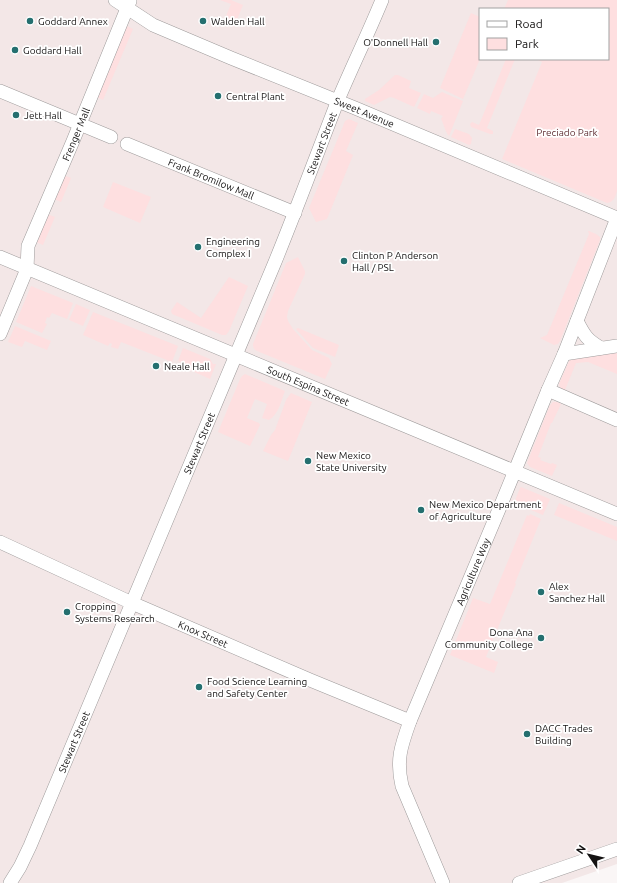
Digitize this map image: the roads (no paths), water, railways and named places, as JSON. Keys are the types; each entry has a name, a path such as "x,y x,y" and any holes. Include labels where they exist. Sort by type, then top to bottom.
{"street":[{"name":"Sweet Avenue","path":"115,0 129,4 153,25 617,218"},
{"name":"Stewart Street","path":"10,883 30,846 295,213 338,101 382,0"},
{"name":"Frenger Mall","path":"27,269 28,246 129,4"},
{"path":"0,91 111,137"},
{"name":"Frank Bromilow Mall","path":"127,144 295,213"},
{"name":"Agriculture Way","path":"443,883 400,778 399,755 402,742 564,354 617,218"},
{"name":"South Espina Street","path":"0,257 617,514"},
{"path":"0,334 27,269"},
{"path":"577,321 588,340 601,348"},
{"path":"564,354 617,346"},
{"path":"548,390 617,420"},
{"name":"Knox Street","path":"0,542 132,603 310,680 410,721"},
{"path":"519,883 617,849"}],"place":[{"name":"Goddard Annex","path":"30,21"},
{"name":"Walden Hall","path":"203,21"},
{"name":"O'Donnell Hall","path":"436,42"},
{"name":"Goddard Hall","path":"15,50"},
{"name":"Central Plant","path":"218,96"},
{"name":"Jett Hall","path":"16,115"},
{"name":"Engineering Complex I","path":"198,247"},
{"name":"Clinton P Anderson Hall / PSL","path":"344,261"},
{"name":"Neale Hall","path":"156,366"},
{"name":"New Mexico State University","path":"308,461"},
{"name":"New Mexico Department of Agriculture","path":"421,510"},
{"name":"Alex Sanchez Hall","path":"541,592"},
{"name":"Cropping Systems Research","path":"67,612"},
{"name":"Dona Ana Community College","path":"541,638"},
{"name":"Food Science Learning and Safety Center","path":"199,687"},
{"name":"DACC Trades Building","path":"527,734"}],"park label":[{"name":"Preciado Park","path":"567,132"}]}
